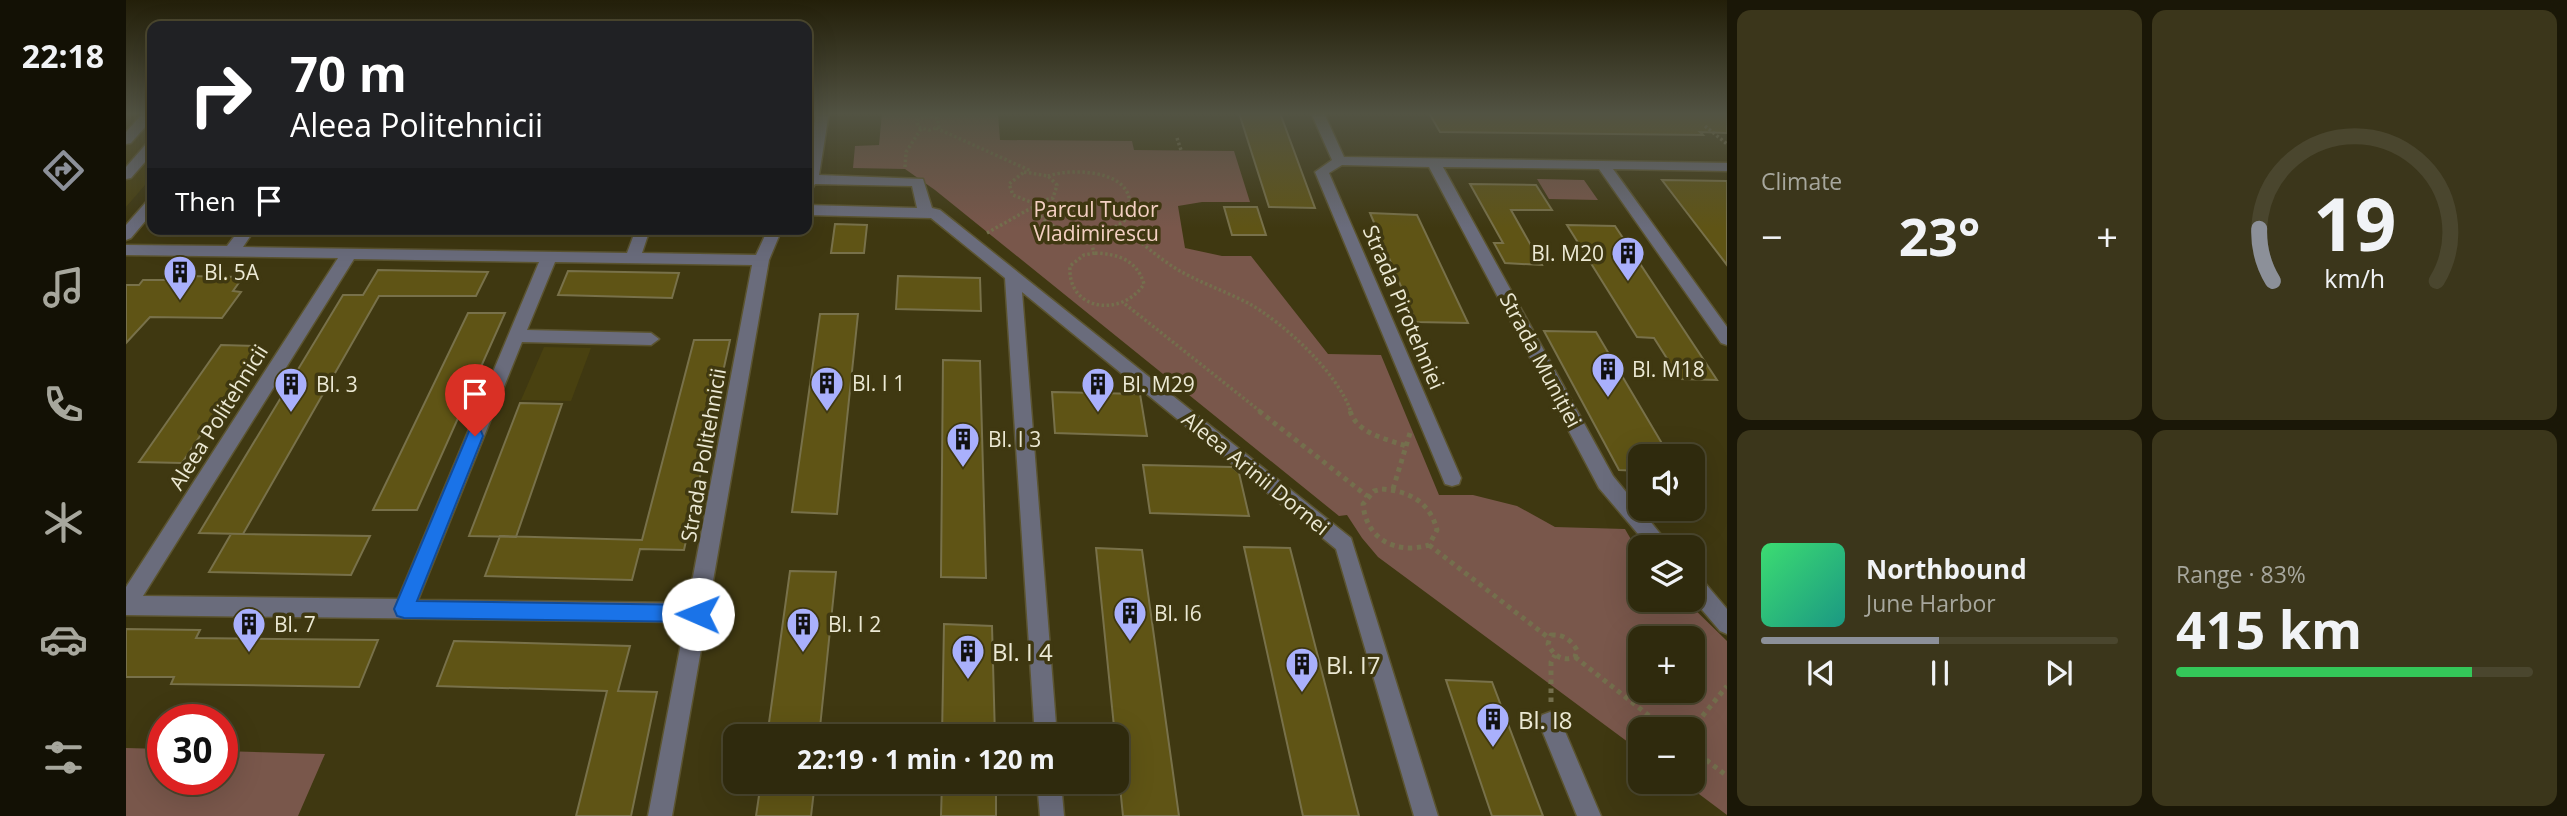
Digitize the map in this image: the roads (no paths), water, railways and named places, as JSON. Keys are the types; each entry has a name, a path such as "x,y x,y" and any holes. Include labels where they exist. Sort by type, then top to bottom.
{"street":[{"path":"1334,151 1339,162 1727,167"},
{"path":"126,175 147,152"},
{"name":"Strada Pirotehniei","path":"1339,162 1322,172 1452,478"},
{"name":"Strada Muniției","path":"1434,163 1606,482 1651,535"},
{"path":"1603,165 1727,339"},
{"path":"812,183 918,182 926,213"},
{"path":"126,235 147,210"},
{"name":"Aleea Arinii Dornei","path":"812,210 935,213 1344,544 1426,816"},
{"path":"231,252 244,235"},
{"path":"633,258 641,235"},
{"name":"Strada Politehnicii","path":"660,816 761,260 772,235"},
{"path":"126,250 761,260"},
{"name":"Aleea Politehnicii","path":"126,605 349,254"},
{"path":"404,609 549,257"},
{"path":"1013,277 1045,724"},
{"path":"516,336 651,338"},
{"path":"1705,598 1727,624"},
{"path":"126,605 698,614"},
{"path":"1550,723 1589,816"},
{"path":"1050,794 1052,816"}],"place":[{"name":"Bl. M20","path":"1628,283"},
{"name":"Bl. 5A","path":"180,302"},
{"name":"Bl. M18","path":"1608,399"},
{"name":"Bl. I 1","path":"827,413"},
{"name":"Bl. 3","path":"291,414"},
{"name":"Bl. M29","path":"1098,414"},
{"name":"Bl. I 3","path":"963,469"},
{"name":"Bl. I6","path":"1130,643"},
{"name":"Bl. 7","path":"249,654"},
{"name":"Bl. I 2","path":"803,654"},
{"name":"Bl. I 4","path":"968,681"},
{"name":"Bl. I7","path":"1302,694"},
{"name":"Bl. I8","path":"1493,749"}],"park label":[{"name":"Parcul Tudor Vladimirescu","path":"1096,221"}]}
